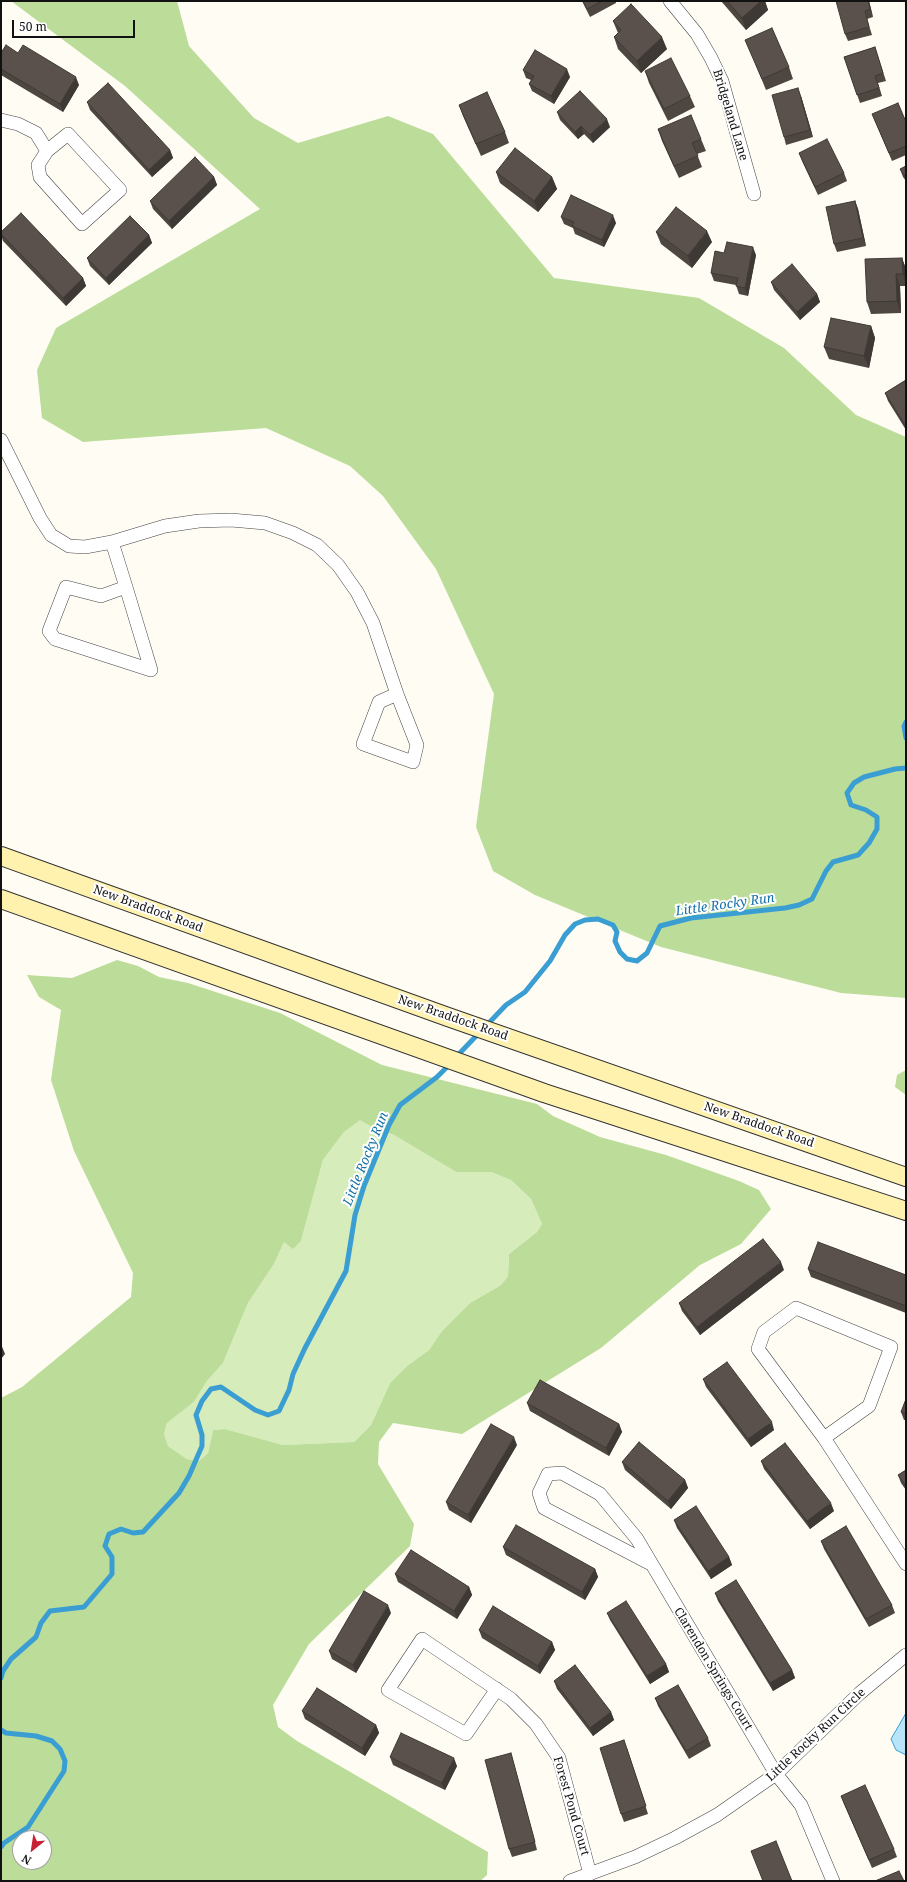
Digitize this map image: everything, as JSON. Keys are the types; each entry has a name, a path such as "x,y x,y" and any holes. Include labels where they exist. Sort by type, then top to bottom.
{"main road":[{"name":"New Braddock Road","path":"1,856 448,1017 906,1177"},
{"path":"1,900 544,1093 906,1211"}],"street":[{"name":"Bridgeland Lane","path":"670,1 697,34 722,81 754,194"},
{"path":"1,120 18,124 36,133 48,151"},
{"path":"68,134 120,190 82,224 40,177 38,165 48,151 68,134"},
{"path":"1,440 40,518 51,535 69,546 85,546 112,542 165,526 199,521 231,520 266,523 294,533 317,545 338,565 357,592 373,623 397,694 417,745 413,762 363,744 380,702 397,694"},
{"path":"112,542 126,587 151,670 55,639 49,631 66,587 101,596 126,587"},
{"path":"824,1438 869,1406 891,1347 796,1308 764,1332 758,1349 824,1438 906,1564"},
{"name":"Clarendon Springs Court","path":"651,1564 544,1508 539,1493 548,1474 562,1473 600,1494 636,1539 651,1564 776,1774 801,1805 832,1881"},
{"name":"Forest Pond Court","path":"497,1689 466,1734 388,1690 422,1639 497,1689 512,1699 536,1724 559,1758 590,1874"},
{"name":"Little Rocky Run Circle","path":"570,1881 635,1857 675,1838 717,1814 776,1774 860,1693 906,1655"}],"green space":[{"path":"11,1 177,1 189,46 254,118 298,143 388,116 433,134 554,278 699,298 784,348 856,415 906,437 906,998 841,993 661,947 535,895 493,871 476,827 494,694 436,569 383,496 350,466 266,428 83,442 42,418 37,370 56,328 260,209 125,86"},
{"path":"117,960 138,966 159,977 188,983 280,1013 382,1065 537,1104 553,1116 600,1137 666,1155 739,1181 759,1190 771,1209 741,1244 700,1265 601,1348 462,1434 393,1423 379,1442 378,1464 414,1524 410,1546 309,1644 273,1705 278,1727 297,1741 488,1852 487,1875 480,1881 1,1881 1,1398 22,1387 131,1297 133,1273 74,1151 51,1080 61,1010 39,997 27,975 72,978","holes":["360,1120 372,1127 394,1135 456,1172 491,1172 511,1180 531,1199 542,1224 537,1232 509,1254 508,1276 501,1285 470,1303 442,1331 429,1350 407,1366 390,1383 371,1425 354,1442 283,1445 225,1429 213,1430 208,1453 199,1461 187,1459 168,1446 164,1434 167,1423 194,1402 207,1381 223,1363 248,1303 274,1264 284,1242 293,1249 301,1241 323,1160 344,1132"]},
{"path":"906,1070 906,1095 895,1087 897,1075"},
{"path":"360,1119 372,1127 394,1135 456,1172 491,1172 511,1180 531,1199 542,1224 537,1232 509,1254 508,1276 501,1285 470,1303 442,1331 429,1350 407,1366 390,1383 371,1425 354,1442 283,1445 225,1429 213,1430 208,1453 199,1461 187,1459 168,1446 164,1434 167,1423 194,1402 207,1381 223,1363 248,1303 274,1264 284,1242 301,1241 323,1160 344,1132"}],"water":[{"path":"906,1713 906,1755 896,1750 891,1739"}],"building":[{"path":"583,1 602,1 587,9"},
{"path":"727,1 761,1 742,18"},
{"path":"836,1 868,1 870,9 865,11 869,27 845,34"},
{"path":"631,4 662,37 637,61 614,37 621,30 613,21"},
{"path":"772,28 789,67 762,79 745,40"},
{"path":"6,45 18,53 23,45 76,77 60,104 1,69 1,53"},
{"path":"875,47 883,73 875,76 879,88 857,95 844,57"},
{"path":"535,50 567,69 551,96 529,84 534,76 523,70"},
{"path":"671,58 690,96 664,109 645,71"},
{"path":"108,83 170,150 149,170 87,102"},
{"path":"798,88 810,130 784,137 772,95"},
{"path":"580,91 607,119 590,135 581,126 575,132 557,112"},
{"path":"487,92 505,132 476,144 459,105"},
{"path":"898,103 906,122 906,146 889,153 872,114"},
{"path":"691,115 701,139 692,143 698,156 674,166 658,129"},
{"path":"827,139 844,173 815,187 799,153"},
{"path":"515,148 552,177 534,201 496,172"},
{"path":"195,157 214,177 169,221 150,201"},
{"path":"906,166 906,178 900,169"},
{"path":"571,195 613,215 602,240 572,226 574,222 561,217"},
{"path":"855,201 863,238 834,244 826,207"},
{"path":"676,207 707,231 688,256 656,232"},
{"path":"21,213 83,278 63,298 1,234 1,232"},
{"path":"130,216 149,235 106,278 87,258"},
{"path":"727,242 753,247 745,288 736,286 738,278 711,273 715,251 724,253"},
{"path":"902,258 903,274 896,274 897,301 867,302 865,259"},
{"path":"792,264 817,294 797,312 771,282"},
{"path":"831,318 871,326 864,356 824,347"},
{"path":"906,380 906,424 905,425 885,393"},
{"path":"763,1239 781,1262 697,1327 679,1303"},
{"path":"818,1242 906,1275 906,1306 808,1269"},
{"path":"727,1362 772,1422 748,1439 703,1379"},
{"path":"540,1380 619,1424 606,1448 527,1403"},
{"path":"906,1399 906,1414 901,1412"},
{"path":"491,1424 514,1437 468,1515 446,1502"},
{"path":"639,1442 685,1480 668,1501 622,1462"},
{"path":"785,1443 831,1503 807,1521 761,1461"},
{"path":"906,1470 906,1486 898,1475"},
{"path":"696,1506 729,1557 708,1571 674,1520"},
{"path":"516,1525 595,1569 582,1592 503,1547"},
{"path":"846,1526 892,1605 866,1619 821,1541"},
{"path":"411,1550 469,1587 454,1611 395,1574"},
{"path":"736,1580 792,1670 770,1683 715,1593"},
{"path":"364,1591 388,1605 353,1665 329,1651"},
{"path":"626,1601 666,1664 647,1676 607,1613"},
{"path":"493,1606 552,1642 538,1666 479,1630"},
{"path":"575,1665 611,1712 590,1728 554,1681"},
{"path":"678,1685 708,1738 686,1751 655,1698"},
{"path":"317,1688 376,1725 362,1748 302,1711"},
{"path":"401,1733 454,1758 442,1783 390,1757"},
{"path":"624,1740 646,1806 621,1814 600,1748"},
{"path":"511,1753 535,1842 509,1849 485,1760"},
{"path":"865,1785 894,1849 869,1860 841,1796"},
{"path":"776,1841 792,1881 763,1881 751,1851"},
{"path":"899,1871 904,1881 875,1881"}],"waterway":[{"name":"Little Rocky Run","path":"906,722 904,726 906,738"},
{"name":"Little Rocky Run","path":"485,1027 506,1005 525,992 550,961 565,935 575,924 585,920 598,919 613,925 617,932 615,941 620,952 627,959 637,961 647,953 660,926 691,918 785,908 799,905 812,899 826,871 833,862 858,855 869,843 877,829 877,817 866,810 851,805 847,793 854,783 864,777 895,769 906,768"},
{"name":"Little Rocky Run","path":"456,1057 480,1032"},
{"name":"Little Rocky Run","path":"1,1678 3,1671 11,1659 36,1637 41,1623 50,1611 84,1607 112,1574 112,1557 105,1546 109,1534 121,1529 133,1533 143,1532 179,1493 189,1476 202,1446 202,1435 196,1415 202,1401 211,1389 221,1387 255,1410 268,1415 279,1411 289,1390 293,1374 305,1348 346,1271 355,1215 364,1186 389,1125 400,1105 437,1077 451,1063"},
{"name":"Little Rocky Run","path":"1,1730 6,1733 36,1736 52,1741 60,1749 65,1761 64,1771 28,1827 4,1843 1,1847"}]}
